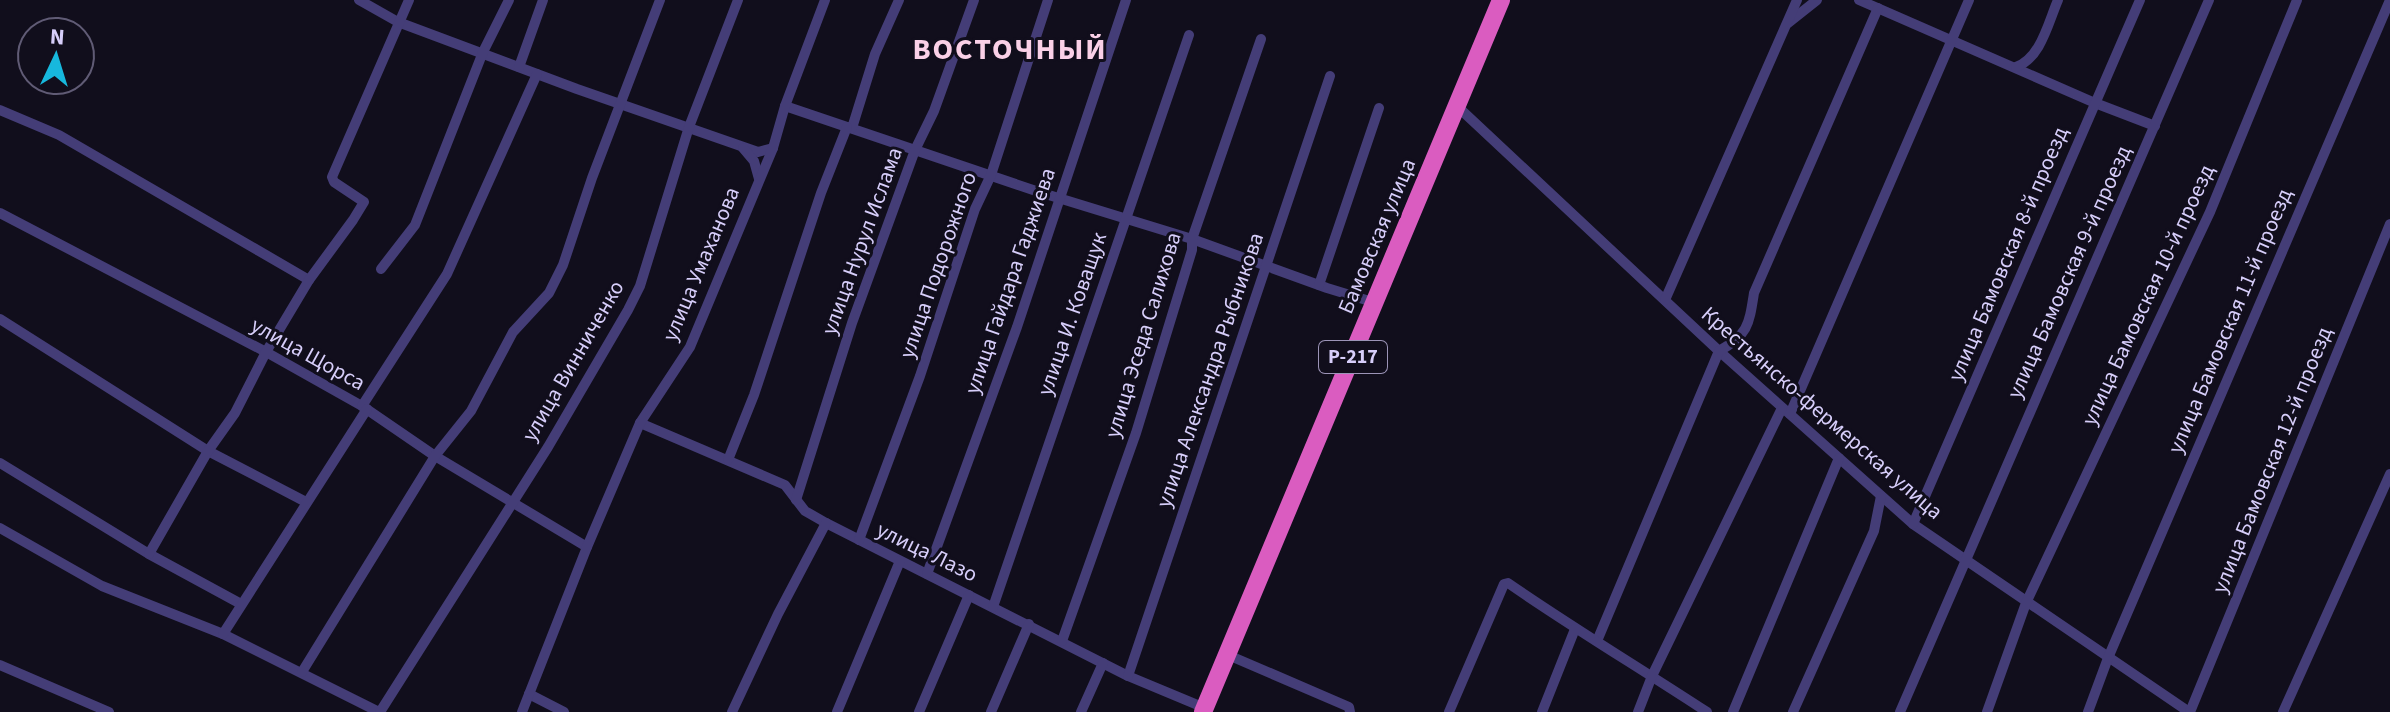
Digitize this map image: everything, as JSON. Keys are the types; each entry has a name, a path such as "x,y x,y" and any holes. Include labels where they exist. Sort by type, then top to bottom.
{"highway":[{"name":"Бамовская улица","path":"1204,710 1501,0"}],"street":[{"path":"359,0 398,22 537,74 758,152 773,148"},
{"path":"149,554 208,451 235,413 266,352 309,280 364,202 334,182 334,171 409,0"},
{"path":"381,269 415,225 483,52 509,0"},
{"path":"519,67 543,0"},
{"path":"302,672 435,456 471,411 513,332 549,293 563,265 592,178 660,0"},
{"name":"улица Винниченко","path":"379,712 513,503 640,286 689,127 738,0"},
{"name":"улица Умаханова","path":"522,712 640,423 690,347 773,148 785,106 825,0"},
{"path":"728,460 754,395 821,193 850,128 875,54 899,0"},
{"name":"улица Нурул Ислама","path":"796,500 852,323 974,0"},
{"name":"улица Подорожного","path":"859,540 920,376 975,209 991,175 1048,0"},
{"name":"улица Гайдара Гаджиева","path":"927,574 1017,327 1126,0"},
{"path":"1665,300 1797,0"},
{"path":"1787,24 1817,0"},
{"path":"1859,0 2155,126"},
{"path":"1638,712 1652,676 1786,411 1969,0"},
{"path":"2016,67 2026,63 2036,52 2058,0"},
{"name":"улица Бамовская 8-й проезд","path":"1913,524 2140,0"},
{"name":"улица Бамовская 9-й проезд","path":"1900,712 2209,0"},
{"name":"улица Бамовская 10-й проезд","path":"1987,712 2026,603 2210,212 2297,0"},
{"name":"улица Бамовская 11-й проезд","path":"2088,712 2108,658 2390,0"},
{"path":"1597,641 1719,351 1740,339 1750,317 1754,293 1878,8"},
{"name":"улица И. Коващук","path":"993,607 1189,35"},
{"name":"улица Эседа Салихова","path":"1062,641 1136,433 1192,250 1192,239 1261,39"},
{"path":"223,634 447,274 537,74"},
{"name":"улица Александра Рыбникова","path":"1128,676 1330,76"},
{"path":"785,106 1192,239 1376,303"},
{"name":"Крестьянско-фермерская улица","path":"1458,107 1719,351 1913,524 2190,712"},
{"path":"1319,285 1379,108"},
{"path":"0,110 59,135 309,280"},
{"path":"742,146 754,161 759,180"},
{"name":"улица Щорса","path":"0,213 266,352 364,408 435,456 587,547"},
{"name":"улица Бамовская 12-й проезд","path":"2190,712 2390,224"},
{"path":"0,319 208,451 306,502"},
{"name":"улица Лазо","path":"640,423 785,485 805,511 826,523 1128,676 1204,710"},
{"path":"1733,712 1839,458"},
{"path":"0,463 149,554 241,604"},
{"path":"2283,712 2390,474"},
{"path":"1793,712 1874,531 1881,496"},
{"path":"732,712 778,614 826,523"},
{"path":"0,528 102,586 223,634 379,712"},
{"path":"837,712 900,561"},
{"path":"1449,712 1504,584 1508,583 1707,712"},
{"path":"919,712 969,595"},
{"path":"991,712 1029,624"},
{"path":"1542,712 1575,629"},
{"path":"1228,655 1349,707 1350,712"},
{"path":"1081,712 1103,663"},
{"path":"0,665 109,712"},
{"path":"529,694 564,712"}],"district":[{"name":"ВОСТОЧНЫЙ","path":"1010,49"}]}
